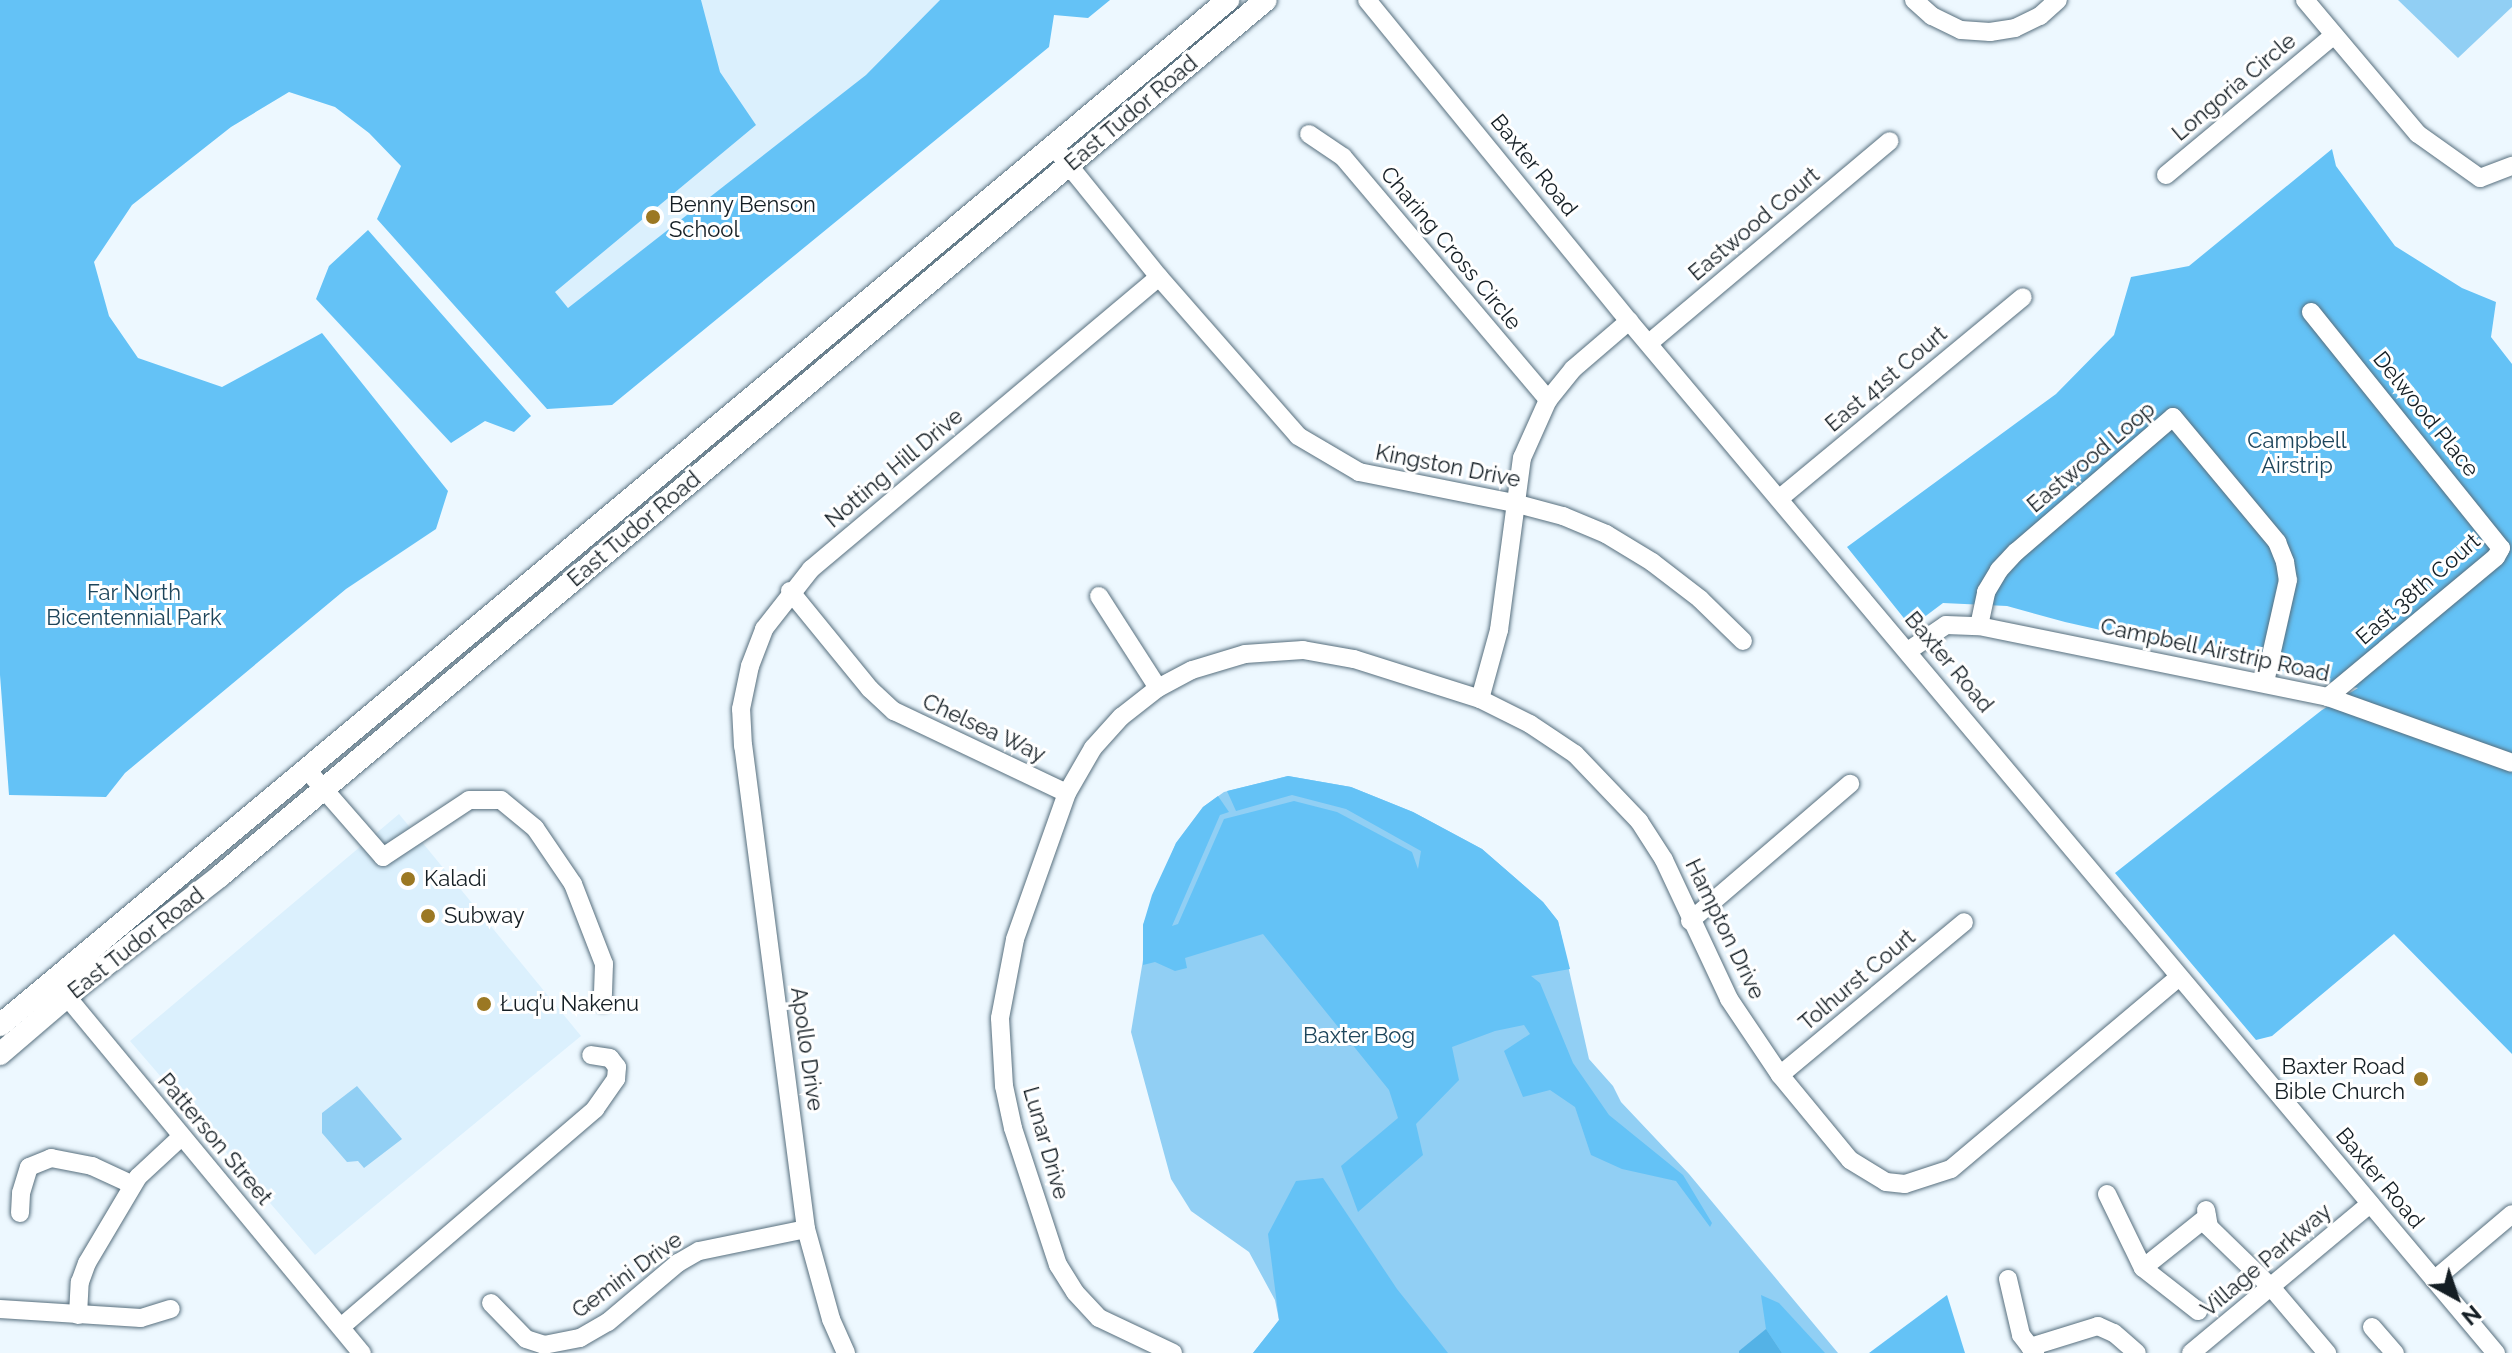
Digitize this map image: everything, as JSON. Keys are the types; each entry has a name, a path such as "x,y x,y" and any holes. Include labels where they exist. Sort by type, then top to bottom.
{"main road":[{"name":"East Tudor Road","path":"0,1054 60,988 308,771 1228,0"},
{"name":"East Tudor Road","path":"0,1025 60,988 324,790 1266,0"}],"street":[{"name":"Baxter Road","path":"1367,0 1629,321 2496,1353"},
{"path":"1914,0 1932,16 1961,30 1990,32 2015,28 2040,16 2058,0"},
{"path":"2305,0 2418,134 2480,178 2512,166"},
{"name":"Longoria Circle","path":"2166,175 2333,36"},
{"name":"Charing Cross Circle","path":"1309,134 1343,157 1548,400"},
{"name":"Eastwood Court","path":"1649,343 1890,141"},
{"name":"Kingston Drive","path":"1054,147 1159,277 1298,436 1326,456 1359,472 1514,503 1563,516 1606,534 1652,562 1700,599 1743,641"},
{"name":"Notting Hill Drive","path":"743,746 741,709 750,666 764,629 790,591 811,569 1159,277"},
{"name":"East 41st Court","path":"1780,498 2023,297"},
{"name":"Delwood Place","path":"2311,312 2501,548"},
{"path":"1480,699 1499,630 1522,458 1548,400 1573,369 1629,321"},
{"name":"Eastwood Loop","path":"1979,626 1986,592 2007,561 2173,417 2277,542 2285,562 2288,580 2265,682"},
{"name":"East 38th Court","path":"2328,697 2496,557 2501,548"},
{"name":"Chelsea Way","path":"790,591 870,689 894,711 1067,793"},
{"path":"1099,596 1158,688"},
{"name":"Campbell Airstrip Road","path":"1908,651 1946,625 1979,626 2328,697 2512,763"},
{"name":"Hampton Drive","path":"1158,688 1192,670 1245,654 1303,650 1354,659 1480,699 1530,724 1575,754 1611,788 1639,821 1664,860 1729,999 1780,1075 1850,1160 1869,1175 1886,1182 1905,1184 1951,1169 2179,977"},
{"name":"Lunar Drive","path":"1158,688 1121,717 1093,748 1067,793 1015,939 1000,1018 1004,1086 1013,1128 1058,1265 1075,1292 1099,1318 1173,1353"},
{"name":"Apollo Drive","path":"743,746 806,1229 831,1319 846,1353"},
{"path":"308,771 383,857 469,800 501,800 535,828 573,884 604,964 603,1002"},
{"path":"1690,921 1850,784"},
{"name":"Tolhurst Court","path":"1780,1075 1964,922"},
{"name":"Patterson Street","path":"60,988 362,1353"},
{"path":"341,1327 595,1109 612,1086 617,1067 610,1058 591,1055"},
{"path":"78,1315 80,1282 87,1263 133,1185 181,1137"},
{"path":"20,1213 21,1193 29,1167 51,1158 92,1166 133,1185"},
{"path":"2107,1194 2143,1268 2198,1311"},
{"name":"Village Parkway","path":"2191,1353 2370,1204"},
{"path":"2143,1268 2206,1214 2209,1227 2271,1287 2327,1353"},
{"path":"2434,1280 2512,1214"},
{"name":"Gemini Drive","path":"491,1303 526,1339 544,1345 580,1338 608,1322 678,1263 699,1251 806,1229"},
{"path":"2008,1279 2021,1335 2032,1350 2098,1326 2114,1333 2137,1353"},
{"path":"0,1309 141,1318 171,1309"},
{"path":"2372,1327 2395,1353"}],"shaded area":[{"name":"Benny Benson School","path":"338,0 1047,0 626,375 318,17"},
{"path":"399,814 581,1036 315,1255 130,1041"},
{"path":"1766,1329 1782,1353 1739,1353 1739,1351"}],"green space":[{"name":"Far North Bicentennial Park","path":"0,0 701,0 720,72 756,125 555,292 568,308 866,75 940,0 1110,0 1088,18 1054,15 1049,47 612,405 547,409 377,219 401,166 369,133 335,107 289,92 231,127 132,205 94,262 109,316 138,358 222,387 322,333 448,491 436,529 346,589 125,773 106,797 9,795 0,675"},
{"path":"2398,0 2512,0 2512,7 2458,58"},
{"name":"Campbell Airstrip","path":"2332,149 2336,166 2395,246 2462,288 2496,302 2491,337 2512,364 2512,1054 2394,934 2272,1036 2256,1040 2115,873 2322,710 2358,688 2007,606 1943,603 1911,627 1847,547 2056,394 2114,335 2131,277 2189,266"},
{"path":"368,230 531,416 514,432 485,421 451,443 316,299 329,266"},
{"name":"Baxter Bog","path":"1288,776 1351,787 1413,812 1482,849 1543,902 1558,921 1589,1059 1613,1086 1621,1102 1689,1174 1838,1353 1253,1353 1279,1320 1275,1300 1249,1252 1191,1211 1171,1179 1131,1032 1144,954 1143,925 1176,843 1203,807 1224,792"},
{"path":"1288,776 1351,787 1413,812 1482,849 1543,902 1558,921 1570,969 1531,976 1540,983 1573,1063 1609,1115 1683,1175 1712,1223 1710,1227 1676,1181 1622,1169 1591,1155 1575,1107 1550,1090 1523,1097 1504,1051 1530,1034 1524,1025 1495,1031 1452,1047 1459,1080 1416,1124 1423,1155 1358,1212 1341,1166 1398,1118 1389,1090 1263,934 1185,958 1187,968 1175,971 1155,962 1143,965 1143,925 1152,895 1176,843 1203,807 1218,796 1229,812 1220,815 1172,926 1178,924 1224,819 1294,801 1337,812 1412,852 1418,869 1421,851 1346,809 1292,795 1236,811 1227,791"},
{"path":"357,1086 402,1139 364,1168 358,1161 347,1162 322,1133 322,1113"},
{"path":"1323,1178 1397,1289 1448,1353 1253,1353 1279,1320 1268,1234 1296,1181"},
{"path":"1761,1295 1779,1303 1825,1353 1782,1353 1766,1329"},
{"path":"1947,1295 1965,1353 1869,1353"}],"place":[{"name":"Benny Benson School","path":"653,217"},
{"name":"Kaladi","path":"408,879"},
{"name":"Subway","path":"428,916"},
{"name":"Łuq’u Nakenu","path":"484,1004"},
{"name":"Baxter Road Bible Church","path":"2421,1079"}]}
